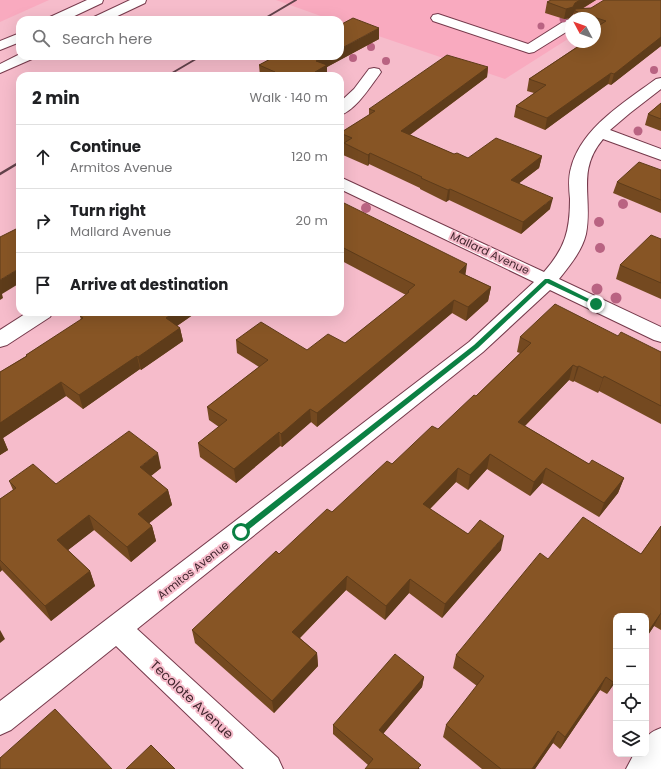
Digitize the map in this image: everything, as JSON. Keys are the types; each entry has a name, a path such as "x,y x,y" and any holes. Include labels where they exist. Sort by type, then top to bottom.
{"main road":[{"path":"63,16 97,0"},
{"path":"108,16 140,0"},
{"path":"438,18 529,49 565,27"},
{"path":"0,46 16,39"},
{"path":"0,69 19,60"},
{"path":"344,106 359,92 374,72"},
{"name":"Armitos Avenue","path":"0,720 476,347 547,280 562,263 572,248 577,225 579,169 588,146 600,132 661,82"},
{"path":"600,132 661,155"},
{"name":"Mallard Avenue","path":"344,184 661,335"},
{"path":"0,340 37,316"},
{"name":"Tecolote Avenue","path":"117,629 266,769"},
{"path":"642,769 661,743"}],"shaded area":[{"path":"0,0 49,0 0,22"},
{"path":"276,0 630,0 601,15 601,12 565,12 565,41 505,79 344,24 344,16 321,16"}],"building":[{"path":"551,0 580,0 575,3 573,7 566,9 547,2"},
{"path":"604,0 661,0 661,37 614,74 611,73 547,118 516,106 546,85 529,79 576,48 601,48 601,24 606,21 601,19 601,12 575,11 575,9 591,8"},
{"path":"353,18 379,28 344,47 344,23"},
{"path":"447,55 488,67 401,131 454,154 457,153 468,158 496,138 542,156 511,180 553,198 523,222 450,189 448,190 421,178 422,177 370,153 368,155 344,143 352,138 344,135 344,130 375,111 369,109"},
{"path":"268,60 318,60 316,61 327,65 315,72 275,72 259,65"},
{"path":"661,103 661,119 648,114"},
{"path":"639,162 661,170 661,200 617,182"},
{"path":"344,203 467,264 459,272 491,287 468,307 454,300 317,413 310,409 281,434 279,432 234,469 198,443 227,420 207,407 268,360 236,340 261,322 307,350 328,334 345,343 409,292 408,291 415,285 344,248"},
{"path":"16,229 16,270 0,280 0,237"},
{"path":"651,235 661,239 661,283 620,265"},
{"path":"555,304 618,336 621,332 661,352 661,406 604,376 603,378 579,366 577,367 573,365 518,422 589,464 592,460 624,478 604,503 546,468 534,482 490,454 470,475 458,468 423,504 468,534 480,520 504,536 445,604 410,579 386,606 347,576 292,632 317,653 272,701 192,630 276,551 279,554 327,509 332,512 387,461 392,464 432,426 438,429 474,395 476,396 531,343 520,337"},
{"path":"80,316 169,316 166,318 180,328 79,395 61,382 0,423 0,372 27,356 26,355 83,318"},
{"path":"129,431 158,453 140,467 168,490 138,514 152,526 127,547 89,515 57,540 90,571 45,606 0,560 0,499 16,488 9,481 33,464 56,484"},
{"path":"583,517 641,554 661,526 661,613 649,631 649,613 613,613 613,682 606,677 565,737 558,731 532,769 501,769 446,725 484,676 456,655 540,553 548,559"},
{"path":"395,654 424,677 379,730 421,765 418,768 419,769 365,769 373,759 333,725"},
{"path":"55,709 112,769 0,769 0,758"},
{"path":"151,745 175,769 126,769"}],"railway":[{"path":"269,16 296,0"},
{"path":"174,72 194,60"},
{"path":"0,174 16,164"}],"route":[{"path":"241,532 476,347 547,280 596,304"}]}
